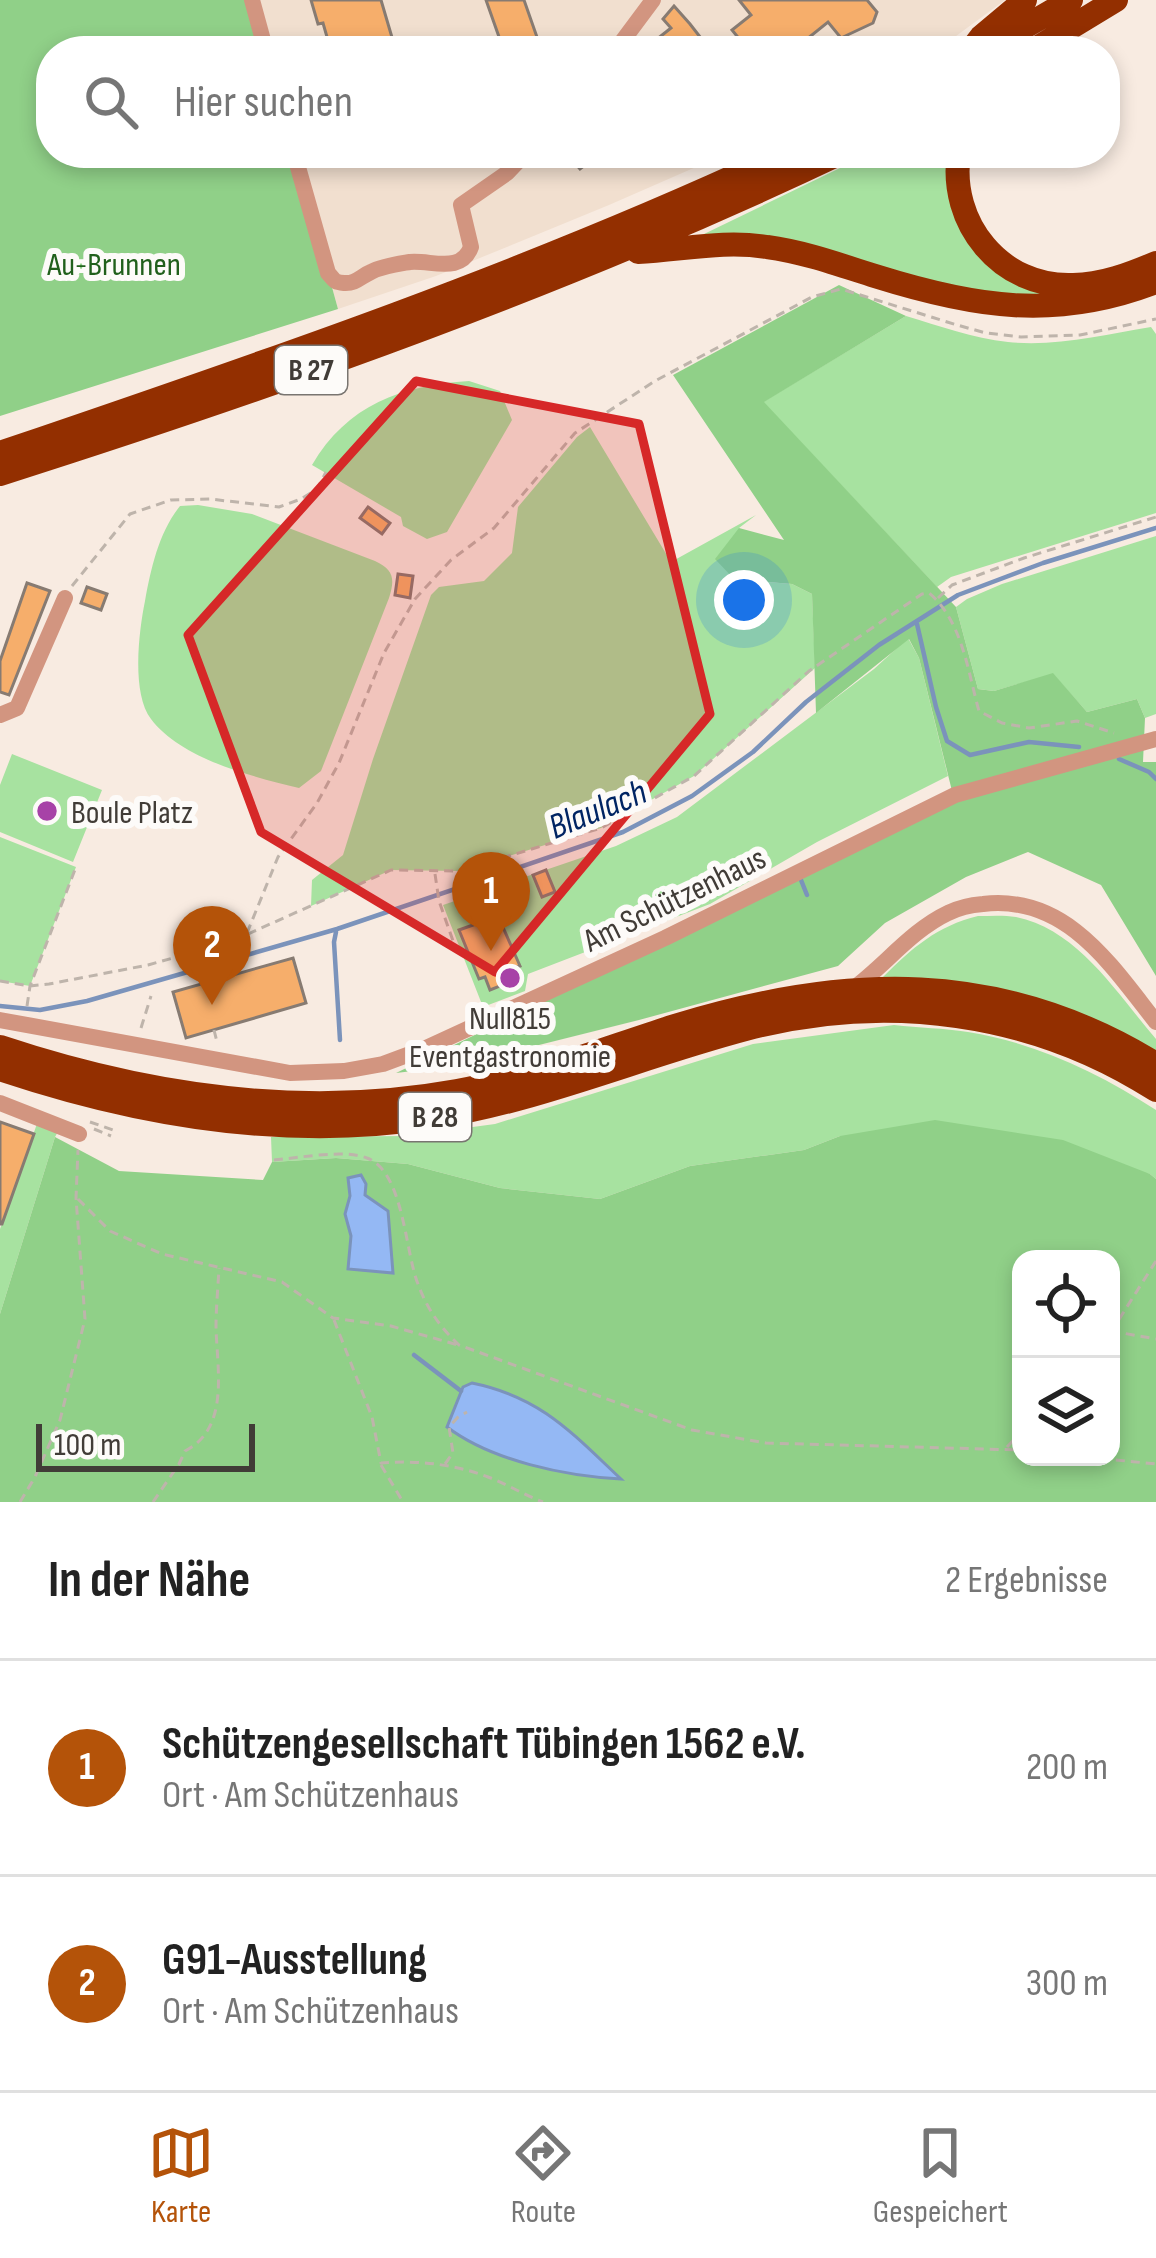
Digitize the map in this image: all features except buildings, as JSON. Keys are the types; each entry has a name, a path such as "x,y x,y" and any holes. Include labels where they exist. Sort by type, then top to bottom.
{"highway":[{"path":"982,36 1025,0"},
{"path":"1009,36 1070,0"},
{"path":"1057,36 1116,0"},
{"name":"B 27","path":"0,453 448,296 752,168"},
{"name":"B 27","path":"0,474 365,351 617,253 807,168"},
{"path":"957,168 959,199 973,232 998,260 1022,276 1073,286 1120,277 1156,263"},
{"path":"617,253 713,244 769,247 946,296 1025,308 1092,301 1156,282"},
{"name":"B 28","path":"0,1048 195,1095 270,1102 384,1100 459,1091 758,1003 854,988 935,990 1011,1002 1083,1026 1156,1064"},
{"name":"B 28","path":"0,1069 82,1094 189,1116 267,1124 385,1122 505,1103 777,1022 842,1012 918,1010 980,1018 1039,1033 1111,1064 1156,1090"}],"street":[{"path":"252,0 262,36"},
{"path":"624,36 649,1"},
{"path":"298,168 325,266 337,282 355,282 372,271 400,264 463,261 471,247 461,205 512,168"},
{"path":"0,716 16,708 65,598"},
{"name":"Am Schützenhaus","path":"0,1020 290,1072 344,1071 383,1064 665,938 956,795 1156,739"},
{"path":"854,988 949,912 971,905 1017,903 1039,909 1080,933 1156,1022"},
{"path":"0,1103 84,1127"}],"path":[{"path":"246,934 278,857 339,763 384,653 427,586 506,515 575,434 655,381 812,297 841,289"},
{"path":"65,598 130,514 171,500 279,507 317,489 326,472"},
{"path":"936,599 952,585 1024,558 1156,517"},
{"path":"0,981 30,986 148,965 246,934 391,870 459,871 602,828 694,776 814,668 922,594 929,593 946,610 979,711 1002,724 1030,728 1077,721 1129,734"},
{"path":"26,1012 30,986 76,867"},
{"path":"435,872 453,941"},
{"path":"148,965 149,974"},
{"path":"139,1035 151,996"},
{"path":"214,1030 217,1042"},
{"path":"20,1502 60,1420 85,1319 76,1198 84,1127 112,1133"},
{"path":"274,1160 367,1157 382,1169 399,1203 412,1266 427,1306 459,1345"},
{"path":"76,1198 110,1231 162,1254 282,1282 333,1318 391,1326 459,1345 692,1430 766,1443 1012,1449"},
{"path":"1120,1318 1156,1261"},
{"path":"153,1502 184,1451 198,1444 209,1429 214,1414 219,1267"},
{"path":"333,1318 372,1417 380,1463 403,1502"},
{"path":"1120,1333 1156,1339"},
{"path":"444,1465 453,1453 448,1427 467,1412"},
{"path":"1006,1448 1012,1442"},
{"path":"380,1463 410,1460 444,1465 489,1477 543,1502"},
{"path":"1120,1460 1156,1464"}],"highlighted area":[{"path":"416,381 639,424 710,714 495,972 261,832 188,635"}],"shaded area":[{"path":"252,0 1005,0 956,36 263,36"},
{"path":"299,168 694,168 436,276 338,309"}],"green space":[{"name":"Au-Brunnen","path":"0,0 252,0 263,36 36,36 36,168 299,168 338,309 0,416"},
{"path":"840,168 952,168 953,207 1051,292 1012,298 704,234"},
{"path":"839,285 906,316 764,402 956,607 978,689 994,691 1053,673 1087,712 1137,699 1145,718 1143,762 1156,762 1156,976 1101,885 1028,852 966,877 885,923 838,966 455,1066 396,1073 955,803 919,658 909,639 816,713 812,594 792,584 734,579 715,559 739,528 784,540 673,375"},
{"path":"906,316 982,338 1026,343 1151,327 1156,334 1156,513 951,577 937,587 763,402"},
{"path":"469,381 500,391 512,420 447,532 427,539 403,526 401,517 312,465 342,427 378,402 421,387"},
{"path":"590,427 671,562 756,515 739,528 734,579 792,584 812,594 815,668 694,776 601,828 459,871 391,870 311,906 312,880 343,855 431,595 439,587 484,581 512,553 518,507"},
{"path":"180,506 252,514 375,561 391,576 389,598 321,771 299,788 199,756 164,733 145,708 139,644 153,563"},
{"path":"1156,536 1156,714 1145,718 1137,699 1087,712 1053,674 994,691 978,689 956,607 1002,584"},
{"path":"908,638 919,658 948,776 817,842 710,904 528,974 525,991 483,1007 443,905 616,846 677,817 874,669"},
{"name":"Boule Platz","path":"12,754 102,790 73,862 0,832 0,785"},
{"path":"0,837 76,867 30,986 0,981"},
{"path":"978,916 1011,916 1039,924 1078,949 1156,1039 1156,1056 975,984 883,977 926,939"},
{"path":"894,1025 968,1032 1018,1044 1066,1061 1134,1096 1156,1110 1156,1179 1150,1174 840,1136 804,1150 690,1166 600,1199 500,1188 408,1164 336,1158 272,1162 271,1137 406,1136 495,1124 753,1044"},
{"path":"39,1118 61,1126 0,1314 0,1229"},
{"path":"935,1120 1063,1140 1156,1179 1156,1502 0,1502 0,1314 55,1137 119,1171 263,1180 272,1162 336,1158 408,1164 500,1188 600,1199 690,1166 804,1150 840,1136"}],"water":[{"path":"361,1175 365,1195 388,1211 393,1273 348,1269 348,1178"},
{"path":"472,1383 537,1407 621,1479 530,1465 465,1439 447,1427 463,1387"}],"waterway":[{"name":"Blaulach","path":"0,1006 40,1010 87,1001 337,929 623,832 692,796 753,752 806,702 879,645 958,595 1156,528"},
{"path":"917,624 947,741 970,755 1029,742 1079,747"},
{"path":"1119,759 1156,779"},
{"path":"801,880 807,895"},
{"path":"336,932 340,1040"},
{"path":"414,1355 461,1391"}],"place":[{"name":"Boule Platz","path":"47,811"},
{"name":"Schützengesellschaft Tübingen 1562 e.V.","path":"491,951"},
{"name":"Null815 Eventgastronomie","path":"510,978"},
{"name":"G91-Ausstellung","path":"212,1005"}]}
